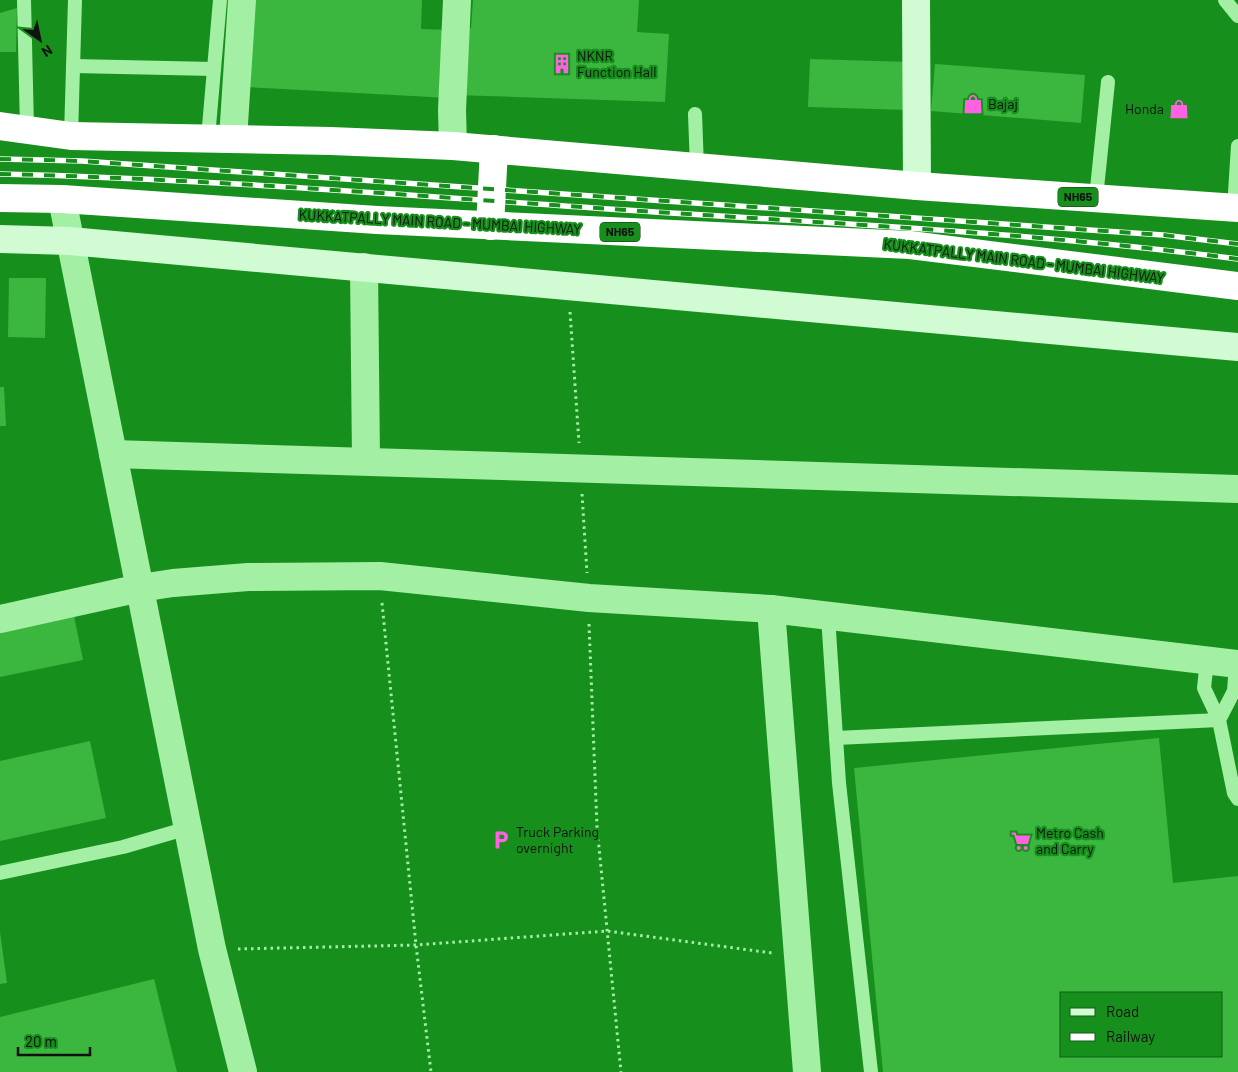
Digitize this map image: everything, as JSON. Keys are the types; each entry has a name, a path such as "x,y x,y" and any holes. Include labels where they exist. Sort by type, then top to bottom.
{"highway":[{"name":"NH65","path":"0,126 27,128 71,136 453,146 918,186 1236,208"},
{"path":"490,226 494,149"},
{"name":"KUKKATPALLY MAIN ROAD - MUMBAI HIGHWAY","path":"0,198 62,198 377,220 910,245 1238,286"}],"street":[{"path":"221,139 242,0"},
{"path":"453,146 452,110 457,0"},
{"path":"916,0 918,186"},
{"path":"62,198 212,949 243,1072"},
{"path":"0,240 70,240 1238,347"},
{"path":"364,267 366,462"},
{"path":"113,454 1238,489"},
{"path":"0,619 140,588 248,577 380,576 588,598 771,610 1237,664"},
{"path":"771,610 807,1072"}],"lane":[{"path":"24,0 27,128"},
{"path":"71,136 75,0"},
{"path":"220,0 214,69 221,139"},
{"path":"1225,0 1238,16"},
{"path":"73,66 214,69"},
{"path":"1096,198 1108,82"},
{"path":"695,114 697,167"},
{"path":"1236,208 1238,146"},
{"path":"828,616 836,738 870,1072"},
{"path":"1208,660 1204,688 1219,720 1234,794 1238,799"},
{"path":"1219,720 1234,691 1237,664"},
{"path":"836,738 1219,720"},
{"path":"0,873 123,847 188,828"}],"path":[{"path":"568,286 588,598 597,827 621,1072"},
{"path":"380,576 416,945 432,1072"},
{"path":"212,949 416,945 607,930 798,957"}],"building":[{"path":"249,0 422,0 421,29 451,30 449,98 245,87"},
{"name":"NKNR Function Hall","path":"473,0 639,0 637,32 669,34 665,102 455,95 459,28 471,28"},
{"path":"17,8 16,52 0,52 0,13"},
{"path":"810,59 910,62 908,110 808,107"},
{"path":"935,64 1085,75 1081,123 931,111"},
{"path":"9,278 46,278 45,338 8,337"},
{"path":"0,387 4,387 6,426 0,426"},
{"path":"74,616 83,660 0,677 0,632"},
{"path":"1159,738 1173,883 1238,876 1238,1072 883,1072 854,768"},
{"path":"90,741 106,818 0,841 0,761"},
{"path":"0,932 7,983 0,984"},
{"path":"154,979 177,1072 0,1072 0,1017"}],"railway":[{"path":"0,159 82,161 1163,235 1238,244"},
{"path":"0,174 241,184 940,230 1089,242 1238,259"}],"place":[{"name":"NKNR Function Hall","path":"562,64"},
{"name":"Bajaj","path":"973,104"},
{"name":"Honda","path":"1179,109"},
{"name":"Truck Parking overnight","path":"501,840"},
{"name":"Metro Cash and Carry","path":"1021,841"}]}
